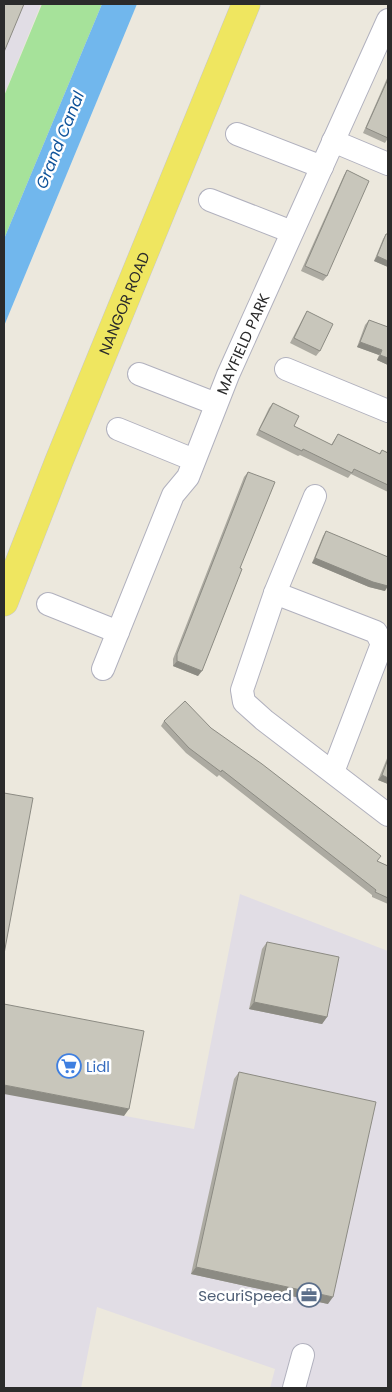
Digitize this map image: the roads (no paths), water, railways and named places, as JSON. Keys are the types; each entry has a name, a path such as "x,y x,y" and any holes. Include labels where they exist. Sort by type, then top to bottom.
{"main road":[{"name":"NANGOR ROAD","path":"4,602 59,460 246,4"}],"street":[{"name":"MAYFIELD PARK","path":"103,669 173,495 188,477 216,404 388,20"},
{"path":"237,134 322,167"},
{"path":"333,141 388,164"},
{"path":"210,200 292,232"},
{"path":"286,369 388,411"},
{"path":"139,374 216,404"},
{"path":"118,429 194,460"},
{"path":"315,496 275,592 242,690 244,702 264,720 388,815"},
{"path":"275,592 376,632 382,644 333,772"},
{"path":"48,604 118,632"},
{"path":"294,1388 303,1355"}],"water":[{"name":"Grand Canal","path":"102,4 137,4 4,326 4,239"}],"place":[{"name":"Lidl","path":"69,1066"},
{"name":"SecuriSpeed","path":"309,1295"}]}
